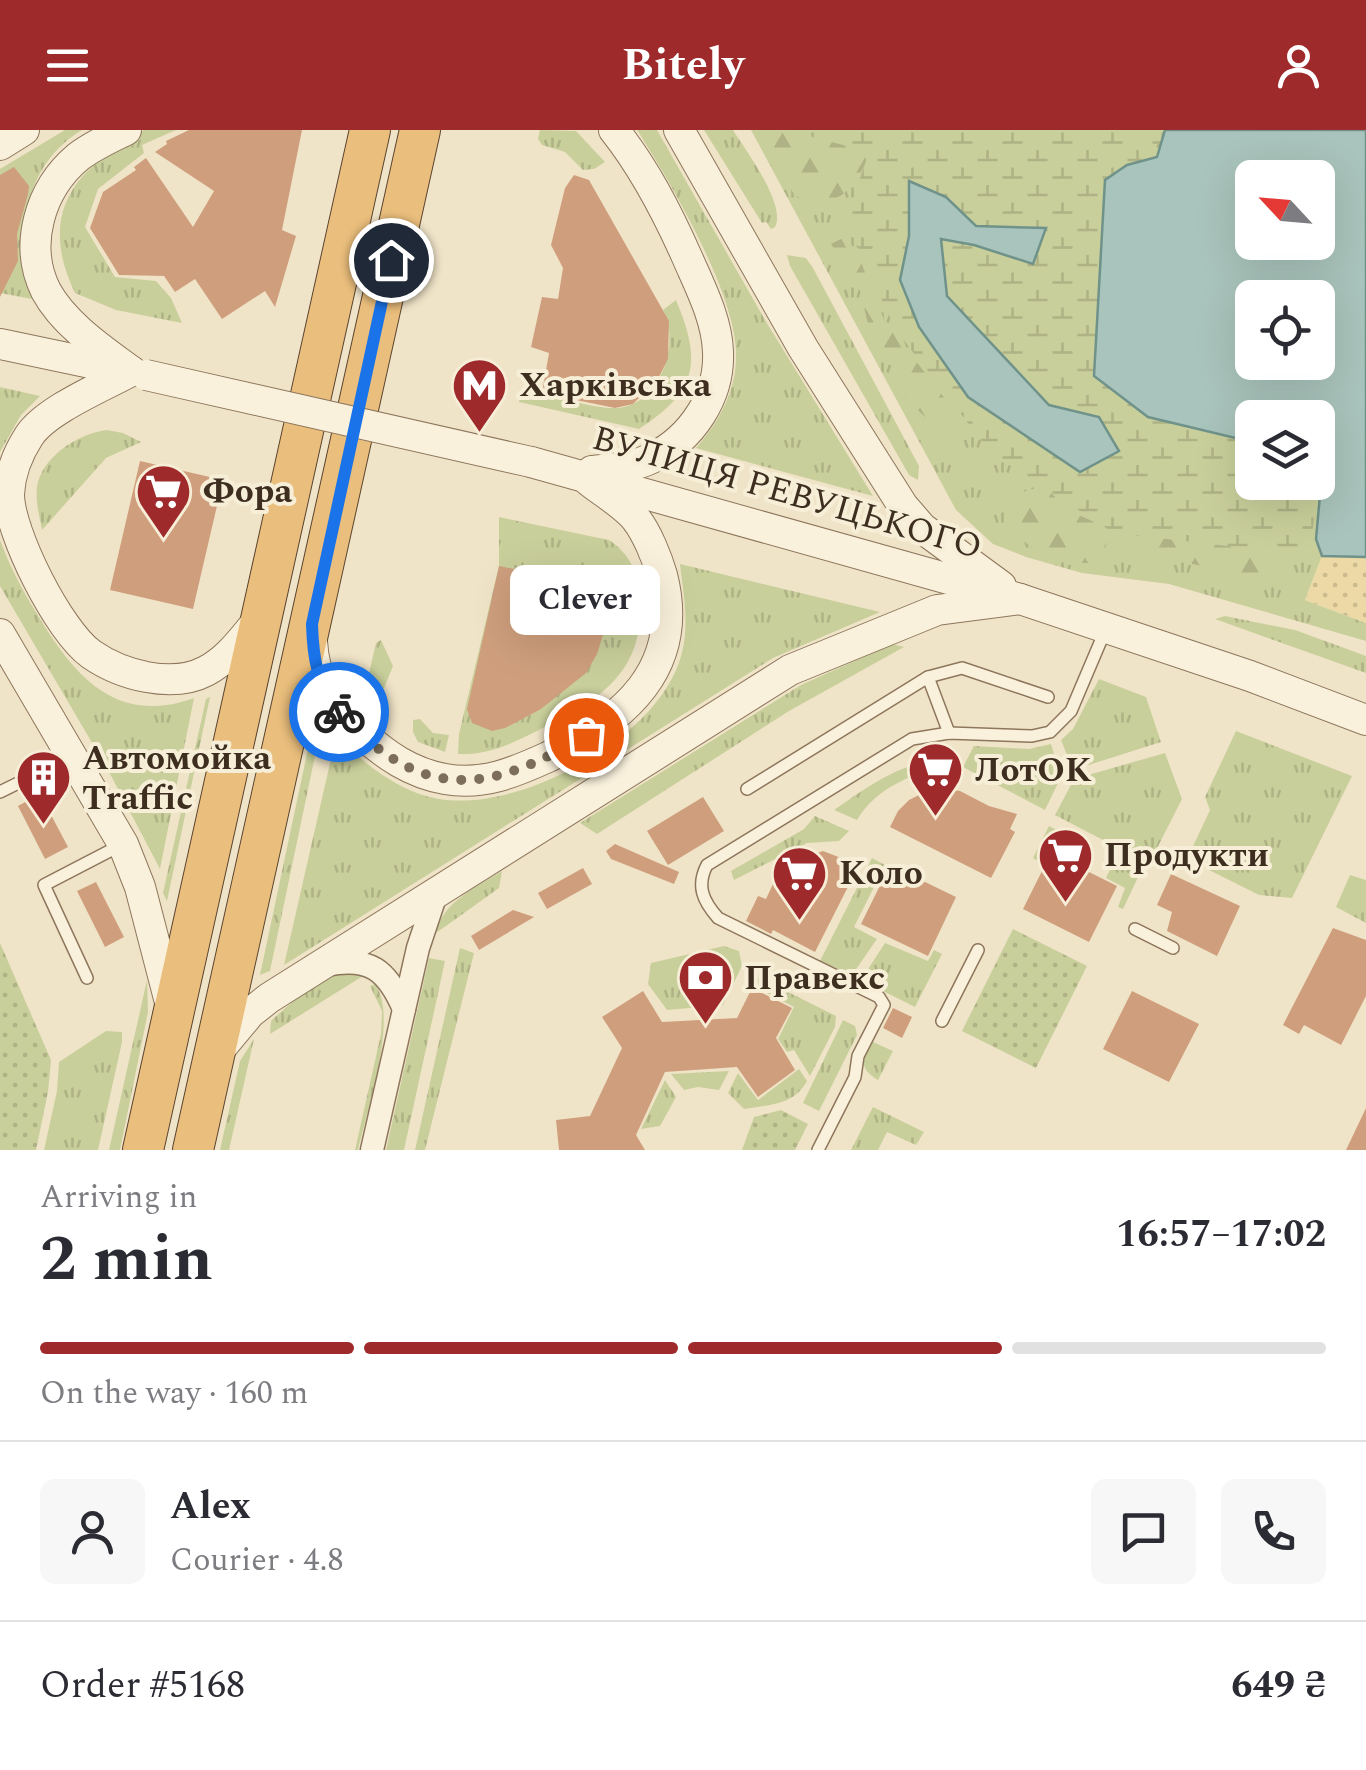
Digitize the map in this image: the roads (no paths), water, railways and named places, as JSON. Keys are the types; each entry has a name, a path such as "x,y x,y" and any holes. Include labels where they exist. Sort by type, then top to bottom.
{"highway":[{"path":"143,1150 370,130"},
{"path":"193,1150 420,130"}],"street":[{"path":"0,145 24,130"},
{"path":"126,130 81,154 63,171 40,212 35,240 47,292 83,334 138,373 50,416 30,434 5,489 28,562 69,630 89,653 115,667 167,680 194,676 236,648 265,611"},
{"path":"354,130 359,175"},
{"path":"407,188 443,130"},
{"path":"579,472 650,460 674,444 708,403 719,354 704,296 665,206 614,130"},
{"path":"679,130 803,348 903,506 922,528 1020,599"},
{"name":"ВУЛИЦЯ РЕВУЦЬКОГО","path":"0,344 579,472 1020,599 1250,676 1366,720"},
{"path":"312,624 313,663 320,685 341,715 398,764 446,780 476,780 515,772 563,749 609,720 647,683 659,662 668,610 659,566 636,520 579,472"},
{"path":"213,1058 250,1014 313,968 790,670 937,610 1020,599"},
{"path":"0,634 123,844 140,887 173,1013"},
{"path":"372,1150 418,948 437,890"},
{"path":"313,968 350,960 364,964 388,977 404,1009"}],"lane":[{"path":"818,1150 884,1006 879,997 718,918 702,898 702,875 716,856 912,739 949,733 1032,736 1050,732 1071,710 1107,627"},
{"path":"747,789 928,677 962,668 1048,697"},
{"path":"928,677 949,733"},
{"path":"0,776 4,790 71,757"},
{"path":"88,978 44,886 123,844"},
{"path":"1136,929 1173,948"},
{"path":"942,1022 978,950"}],"water":[{"path":"1165,130 1366,130 1366,557 1322,556 1316,539 1320,500 1335,500 1335,400 1235,400 1235,438 1148,417 1094,376 1105,180 1127,165 1157,157"},
{"path":"909,181 946,197 976,226 1046,228 1033,264 941,239 947,296 1049,405 1099,417 1119,451 1080,472 968,397 919,327 900,280 909,236"}],"place":[{"name":"Харківська","path":"480,434"},
{"name":"Фора","path":"164,540"},
{"name":"Clever","path":"586,735"},
{"name":"ЛотОК","path":"936,819"},
{"name":"Автомойка Traffic","path":"43,827"},
{"name":"Продукти","path":"1065,904"},
{"name":"Коло","path":"800,922"},
{"name":"Правекс","path":"705,1027"}]}
